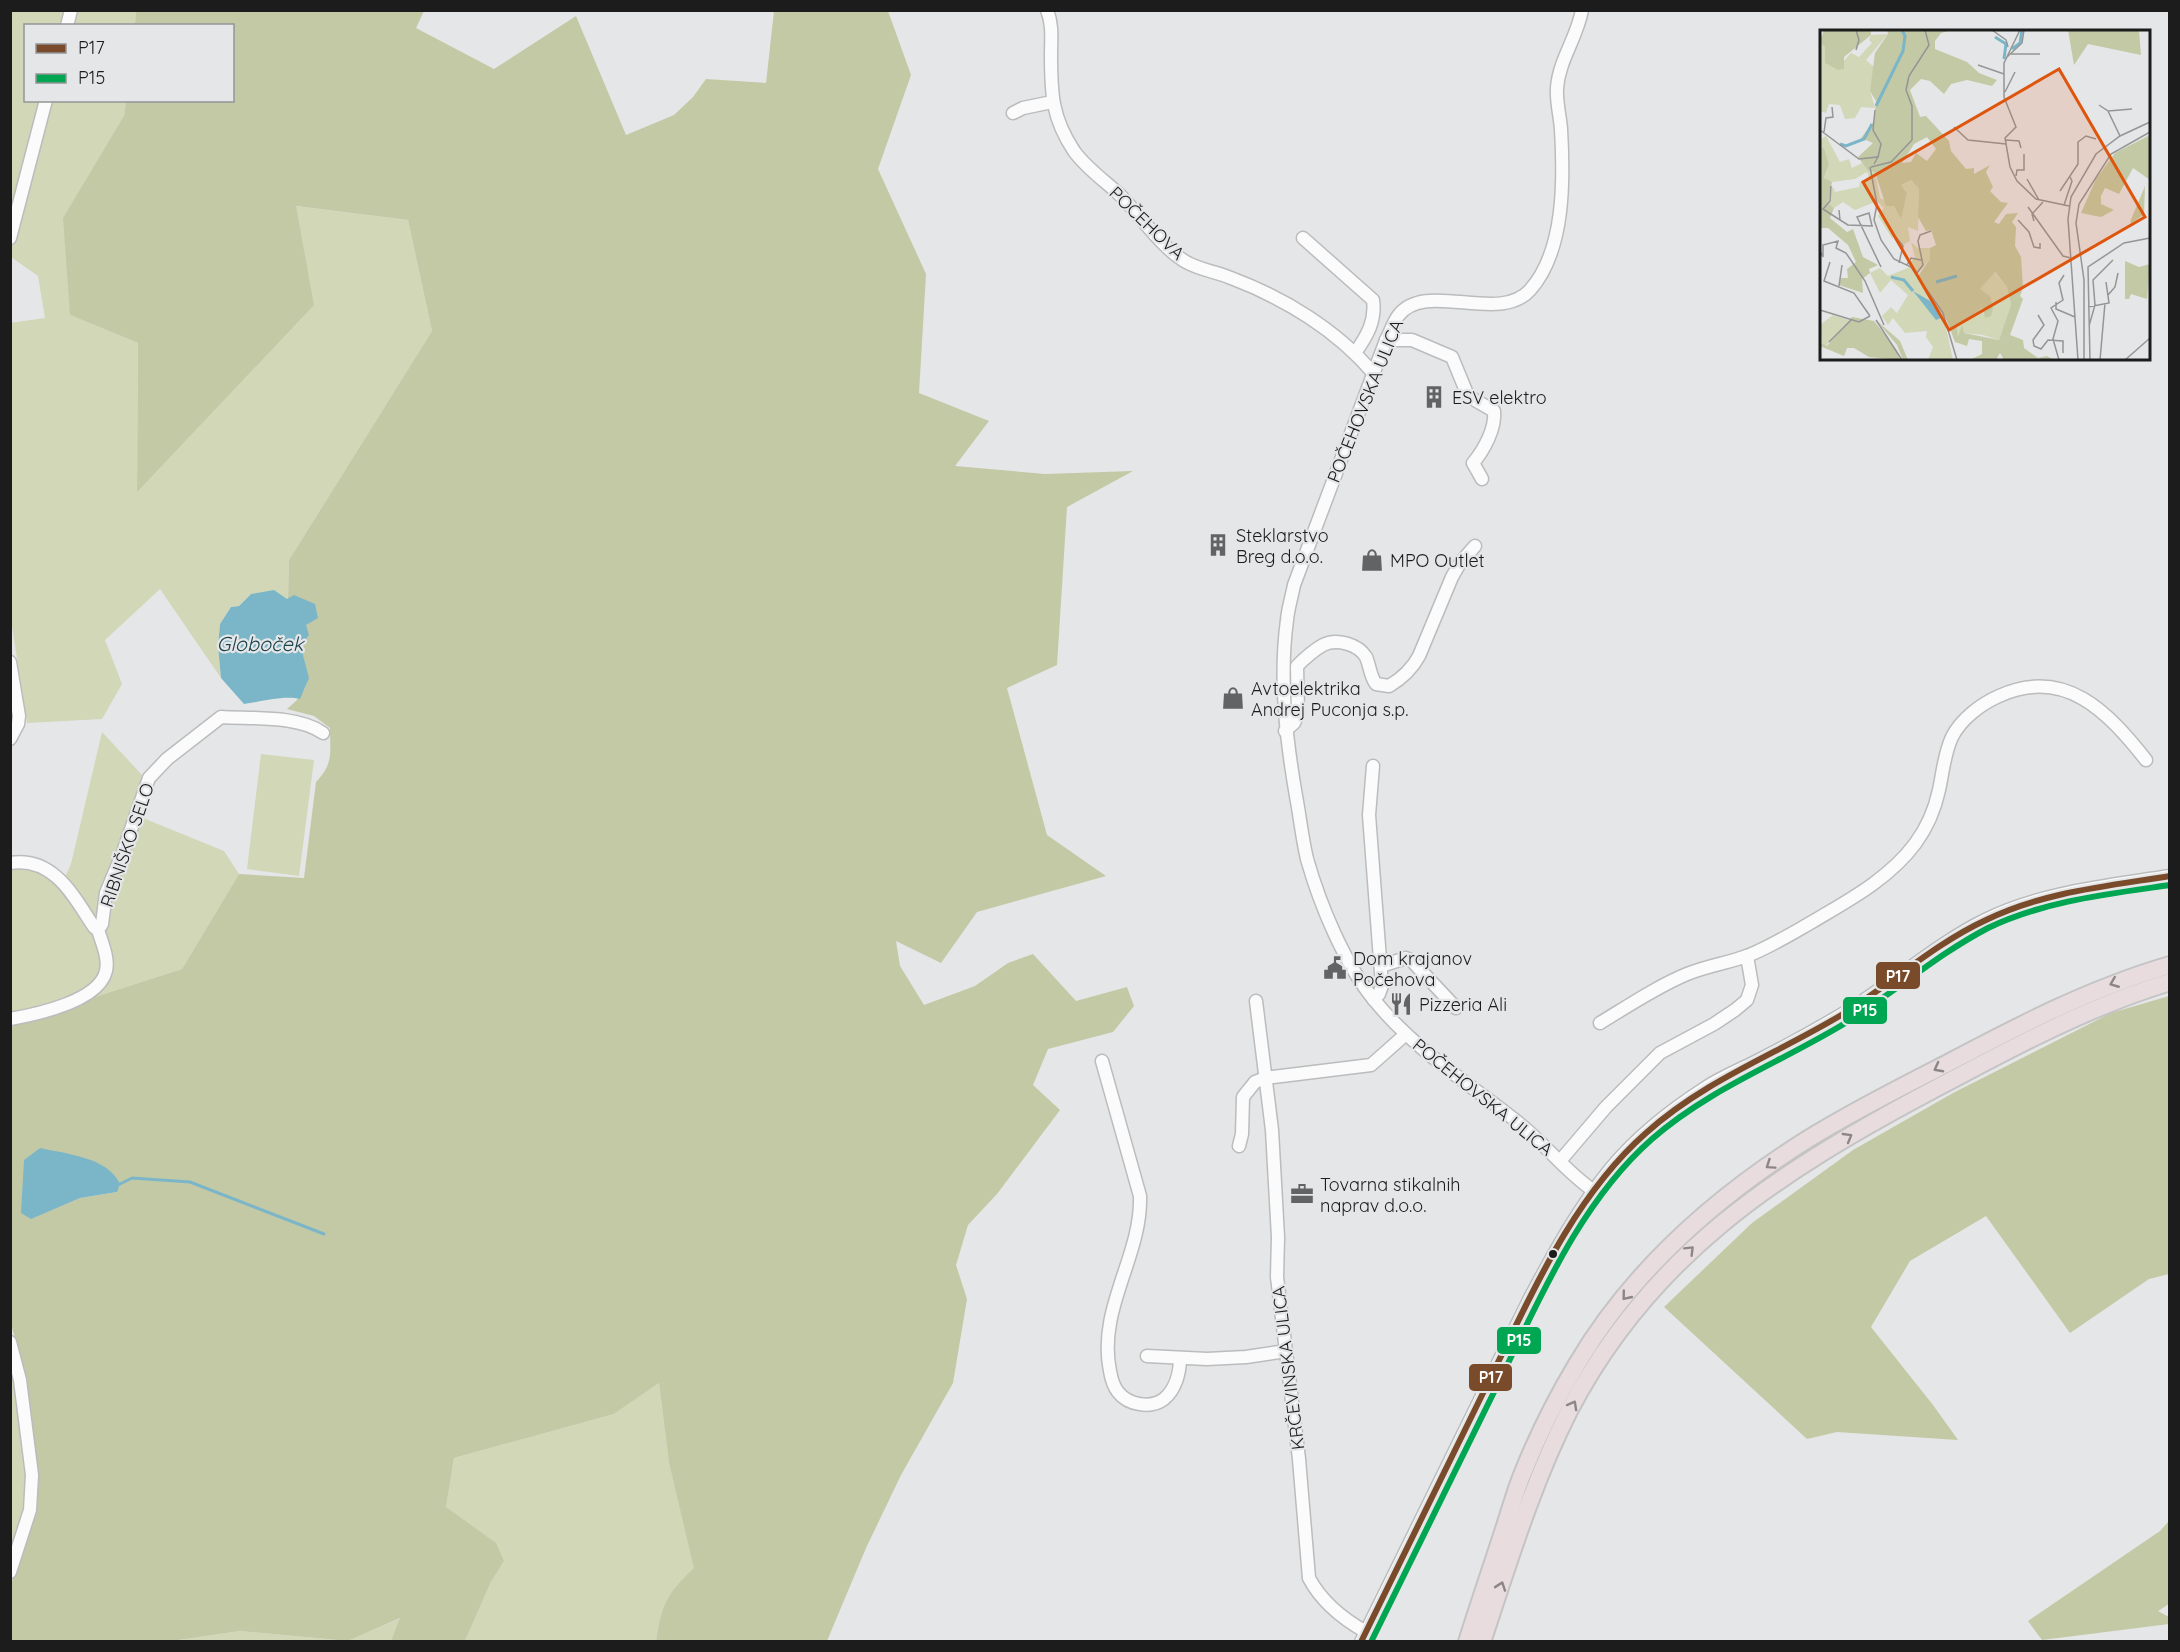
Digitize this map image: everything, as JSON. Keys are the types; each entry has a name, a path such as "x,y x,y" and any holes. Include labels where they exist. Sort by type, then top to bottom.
{"highway":[{"path":"1467,1641 1521,1476 1577,1364 1605,1322 1643,1275 1691,1227 1741,1185 1808,1139 1908,1084 2072,1000 2134,975 2169,965"},
{"path":"1482,1641 1526,1511 1569,1411 1594,1368 1625,1324 1657,1284 1697,1243 1737,1209 1788,1174 1895,1110 2079,1016 2169,982"}],"street":[{"name":"POČEHOVA","path":"1047,10 1052,26 1052,102 1059,122 1075,152 1120,195 1177,257 1190,265 1231,278 1264,293 1306,316 1364,362"},
{"name":"POČEHOVSKA ULICA","path":"1582,10 1561,67 1557,90 1561,129 1561,191 1559,222 1548,260 1538,281 1520,300 1500,304 1423,300 1406,307 1397,316 1386,340 1364,362 1294,585 1287,618 1284,651 1285,731 1307,858 1324,909 1355,973 1374,1000 1406,1034 1522,1126 1580,1182 1594,1191"},
{"path":"10,238 45,102"},
{"path":"1013,113 1023,108 1052,102"},
{"path":"1303,238 1373,300 1375,312 1364,362"},
{"path":"1386,340 1412,340 1452,357 1468,396 1494,411 1495,419 1492,429 1473,463 1482,479"},
{"path":"1285,731 1294,723 1298,714 1297,666 1324,644 1341,642 1358,649 1365,656 1372,679 1376,684 1389,686 1399,681 1419,656 1452,577 1460,563 1475,546"},
{"path":"10,663 19,716 18,724 10,739"},
{"path":"1600,1023 1686,975 1720,962 1747,956 1773,945 1873,884 1910,852 1931,820 1940,789 1945,757 1952,737 1961,724 1987,701 2014,690 2032,686 2061,689 2076,694 2114,721 2146,760"},
{"name":"RIBNIŠKO SELO","path":"98,930 102,924 106,893 144,790 149,778 167,759 221,717 300,722 313,726 323,733"},
{"path":"1373,766 1369,815 1382,986 1374,1000"},
{"path":"10,863 31,864 54,874 68,886 98,930 107,960 106,972 93,992 37,1013 10,1019"},
{"path":"1364,1636 1530,1298 1554,1254 1612,1167 1655,1124 1707,1086 1835,1019 1939,948 1986,920 2020,906 2073,891 2169,876"},
{"path":"1560,1161 1606,1107 1660,1053 1714,1024 1747,1000 1752,985 1747,956"},
{"path":"1381,966 1406,958 1412,961 1456,1008"},
{"name":"KRČEVINSKA ULICA","path":"1256,1001 1272,1130 1278,1237 1277,1277 1299,1459 1309,1578 1315,1590 1364,1636"},
{"path":"1239,1146 1242,1134 1243,1097 1255,1082 1265,1078 1371,1065 1406,1034"},
{"path":"1102,1060 1140,1196 1140,1215 1134,1242 1112,1308 1109,1370 1118,1393 1132,1402 1149,1405 1165,1399 1173,1388 1180,1373 1180,1358"},
{"path":"10,1342 20,1380 32,1475 30,1510 10,1572"},
{"path":"1147,1356 1207,1359 1246,1357 1286,1351"}],"green space":[{"path":"11,11 136,11 135,24 24,24 24,102 126,102 70,315 138,343 137,491 295,206 408,220 432,331 289,560 288,599 251,594 239,606 231,607 220,624 218,646 221,678 160,589 105,640 122,684 102,719 27,723 11,620 10,323 45,318 38,276 11,257 11,247 22,221 11,217"},
{"path":"136,11 424,11 416,28 494,69 576,16 626,135 674,115 693,97 706,79 766,83 774,11 888,11 911,75 878,169 926,274 919,393 989,421 955,466 1045,474 1133,471 1067,507 1057,665 1007,688 1047,835 1106,876 977,912 941,963 896,941 900,966 924,1005 975,986 1008,963 1033,954 1076,1001 1127,987 1134,1006 1113,1032 1048,1049 1033,1085 1060,1110 997,1194 968,1225 956,1265 967,1299 953,1383 901,1475 866,1548 827,1641 656,1641 667,1600 677,1585 694,1568 669,1463 659,1383 614,1414 454,1458 446,1507 496,1543 504,1561 490,1584 465,1641 391,1641 400,1618 348,1641 240,1631 165,1642 11,1642 11,1584 35,1513 38,1473 23,1367 11,1324 11,1030 14,1023 182,969 239,874 304,878 316,782 326,769 330,757 330,728 314,716 287,709 305,688 307,674 301,647 309,635 288,599 289,560 432,331 408,220 296,206 314,305 137,492 138,343 70,315 63,218 124,116 126,102 234,102 234,24 135,24","holes":["39,1148 117,1192 80,1198 31,1218"]},
{"path":"102,732 142,775 133,814 224,851 239,874 182,969 14,1023 10,1020 10,867 37,872 62,884 71,864"},
{"path":"261,754 314,760 299,876 247,869"},
{"path":"2169,996 2169,1274 2149,1279 2070,1333 1986,1216 1910,1261 1871,1327 1958,1440 1837,1432 1807,1439 1664,1307 1752,1223 1853,1150 1953,1093 2111,1013"},
{"path":"10,1354 26,1483 24,1505 11,1548"},
{"path":"659,1383 669,1463 695,1568 667,1600 656,1641 465,1641 490,1584 504,1561 446,1507 454,1458 614,1414"},
{"path":"2169,1521 2169,1604 2158,1611 2169,1617 2169,1624 2042,1640 2028,1621 2160,1531"},
{"path":"401,1618 391,1641 165,1642 240,1631 348,1641"}],"water":[{"name":"Globoček","path":"274,590 287,599 294,595 315,604 318,618 306,625 309,635 301,647 309,678 300,699 279,698 244,704 221,678 218,646 220,624 231,607 239,606 251,594"},
{"path":"40,1148 96,1162 114,1175 120,1184 117,1192 80,1198 31,1219 21,1213 24,1160"}],"waterway":[{"path":"120,1184 132,1178 190,1182 324,1234"}],"transit line":[{"name":"P17","path":"1361,1642 1554,1251 1596,1188 1619,1159 1646,1133 1692,1098 1843,1014 1931,952 1986,920 2008,910 2053,896 2170,876"},
{"name":"P15","path":"1371,1642 1562,1256 1602,1193 1652,1139 1674,1121 1722,1090 1847,1022 1952,949 1988,928 2031,911 2054,905 2100,895 2170,885"}],"place":[{"name":"ESV elektro","path":"1434,397"},
{"name":"Steklarstvo Breg d.o.o.","path":"1218,545"},
{"name":"MPO Outlet","path":"1372,560"},
{"name":"Avtoelektrika Andrej Puconja s.p.","path":"1233,698"},
{"name":"Dom krajanov Počehova","path":"1335,968"},
{"name":"Pizzeria Ali","path":"1401,1004"},
{"name":"Tovarna stikalnih naprav d.o.o.","path":"1302,1194"}]}
